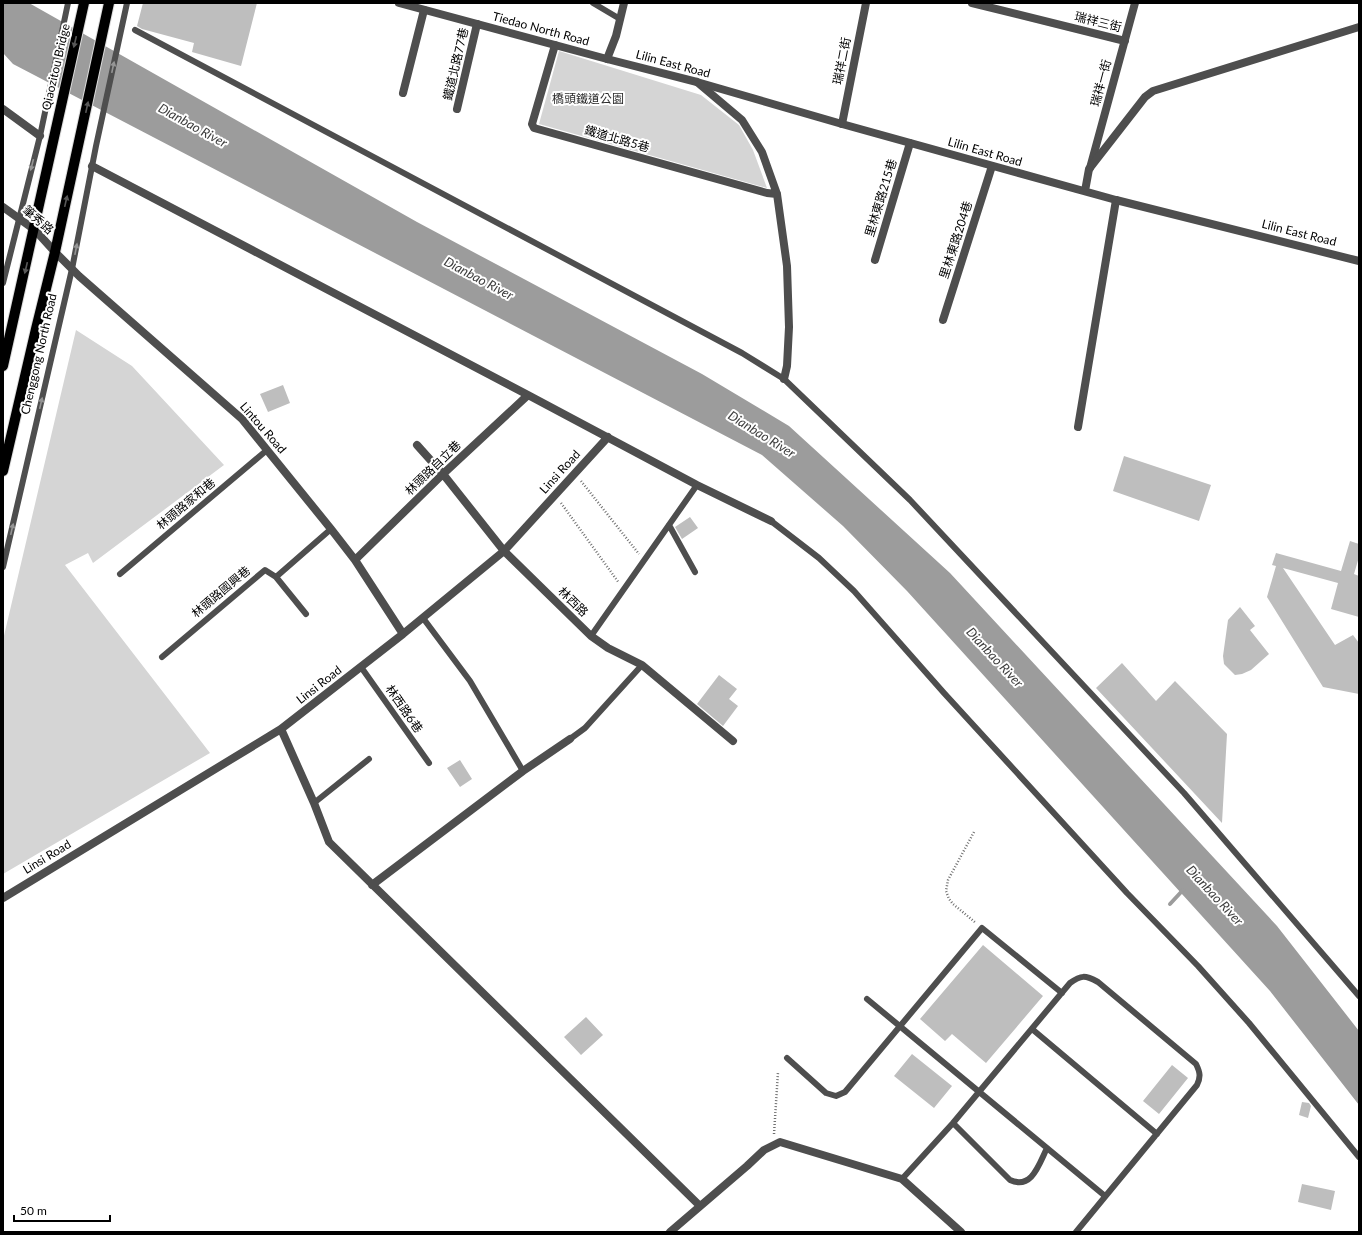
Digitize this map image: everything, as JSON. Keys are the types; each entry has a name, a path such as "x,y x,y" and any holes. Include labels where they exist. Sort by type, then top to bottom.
{"main road":[{"name":"Chenggong North Road","path":"3,472 55,252 109,3"},
{"name":"Qiaozitou Bridge","path":"35,230 54,136 84,4"},
{"path":"3,366 35,230"}],"street":[{"name":"Tiedao North Road","path":"399,3 607,59"},
{"path":"607,59 616,36 624,3"},
{"name":"瑞祥二街","path":"842,124 866,3"},
{"name":"瑞祥三街","path":"972,3 1125,41"},
{"name":"瑞祥一街","path":"1085,192 1089,169 1135,3"},
{"path":"403,94 424,10"},
{"name":"鐵道北路77巷","path":"457,109 477,24"},
{"path":"1089,169 1145,97 1153,91 1359,27"},
{"name":"鐵道北路5巷","path":"554,45 532,124 534,128 767,193 777,194"},
{"name":"Lilin East Road","path":"607,59 697,82 1085,192 1359,261"},
{"path":"697,82 742,120 762,152 777,194 787,266 789,327 787,366 784,379"},
{"path":"3,109 40,136"},
{"name":"里林東路215巷","path":"875,260 910,143"},
{"path":"92,166 697,485 771,520"},
{"name":"里林東路204巷","path":"942,320 992,166"},
{"path":"1078,426 1116,200"},
{"name":"筆秀路","path":"3,207 35,230 55,252"},
{"name":"Lintou Road","path":"55,252 72,269 242,419 355,560 403,634"},
{"name":"林頭路自立巷","path":"355,560 443,474 528,395"},
{"name":"Linsi Road","path":"3,898 282,729 504,552 608,437"},
{"name":"林西路","path":"417,445 443,474 504,552 591,636"},
{"path":"591,636 608,648 642,665 733,741"},
{"path":"282,729 329,842 700,1206"},
{"path":"372,885 523,771 570,739"},
{"path":"670,1232 764,1150 780,1142 902,1179 961,1232"}],"lane":[{"name":"Qiaozitou Bridge","path":"40,136 68,3"},
{"name":"Chenggong North Road","path":"3,567 72,269 96,146 127,3"},
{"path":"593,3 620,19"},
{"path":"135,30 742,353 784,379 910,500 1035,636 1184,793 1359,996"},
{"path":"3,283 18,218 40,136"},
{"name":"林頭路家和巷","path":"120,574 267,450"},
{"name":"林西路","path":"591,636 697,485"},
{"path":"771,520 819,558 854,591 944,693 1128,893 1214,983 1249,1023 1359,1157"},
{"path":"669,525 695,572"},
{"path":"306,614 276,577 331,529"},
{"name":"林頭路國興巷","path":"162,657 265,570 276,577"},
{"path":"423,618 470,680 523,771"},
{"path":"570,739 585,728 642,665"},
{"name":"林西路6巷","path":"361,667 429,763"},
{"path":"314,803 370,759"},
{"path":"787,1058 826,1093 836,1096 845,1092 901,1027 982,928 1062,993"},
{"path":"902,1179 953,1123 1070,983 1078,977 1088,976 1098,982 1196,1064 1200,1072 1200,1078 1197,1084 1157,1134 1076,1232"},
{"path":"867,999 1105,1196"},
{"path":"1032,1029 1157,1134"},
{"path":"953,1123 1010,1180 1017,1183 1025,1181 1033,1176 1047,1148"}],"path":[{"path":"575,473 644,561"},
{"path":"555,495 624,590"},
{"path":"974,832 948,880 946,891 953,904 982,928"},
{"path":"774,1145 778,1072"}],"green space":[{"name":"橋頭鐵道公園","path":"559,51 701,95 739,125 753,150 767,188 539,124"},
{"path":"76,330 132,366 224,465 93,563 88,553 65,565 210,753 3,874 3,640"}],"water":[{"name":"Dianbao River","path":"3,3 29,3 417,222 702,374 789,426 950,573 1277,926 1359,1031 1359,1105 1270,991 907,591 843,526 762,455 13,64 3,53"}],"building":[{"path":"143,3 257,3 241,66 192,52 194,43 142,29 137,26"},
{"path":"283,385 290,403 268,412 260,394"},
{"path":"1124,456 1211,485 1199,521 1113,491"},
{"path":"690,517 698,528 682,539 675,527"},
{"path":"1350,541 1359,544 1359,557 1354,574 1359,576 1359,617 1331,609 1338,583 1283,568 1335,645 1353,635 1359,643 1359,694 1323,687 1267,597 1276,566 1272,565 1276,553 1341,571"},
{"path":"1240,607 1255,626 1250,630 1269,654 1251,670 1235,675 1224,664 1223,656 1228,620"},
{"path":"1122,663 1156,701 1175,681 1227,734 1222,823 1096,688"},
{"path":"719,675 737,689 729,699 738,706 723,726 697,704"},
{"path":"460,760 472,779 460,787 447,768"},
{"path":"983,945 1043,996 986,1063 952,1034 945,1041 920,1019"},
{"path":"586,1017 603,1035 581,1055 564,1037"},
{"path":"912,1054 952,1086 934,1108 894,1076"},
{"path":"1172,1065 1188,1078 1159,1114 1143,1101"},
{"path":"1302,1102 1309,1103 1311,1106 1308,1118 1299,1115"},
{"path":"1302,1184 1335,1191 1331,1210 1298,1202"}],"waterway":[{"path":"1170,904 1183,890"}]}
